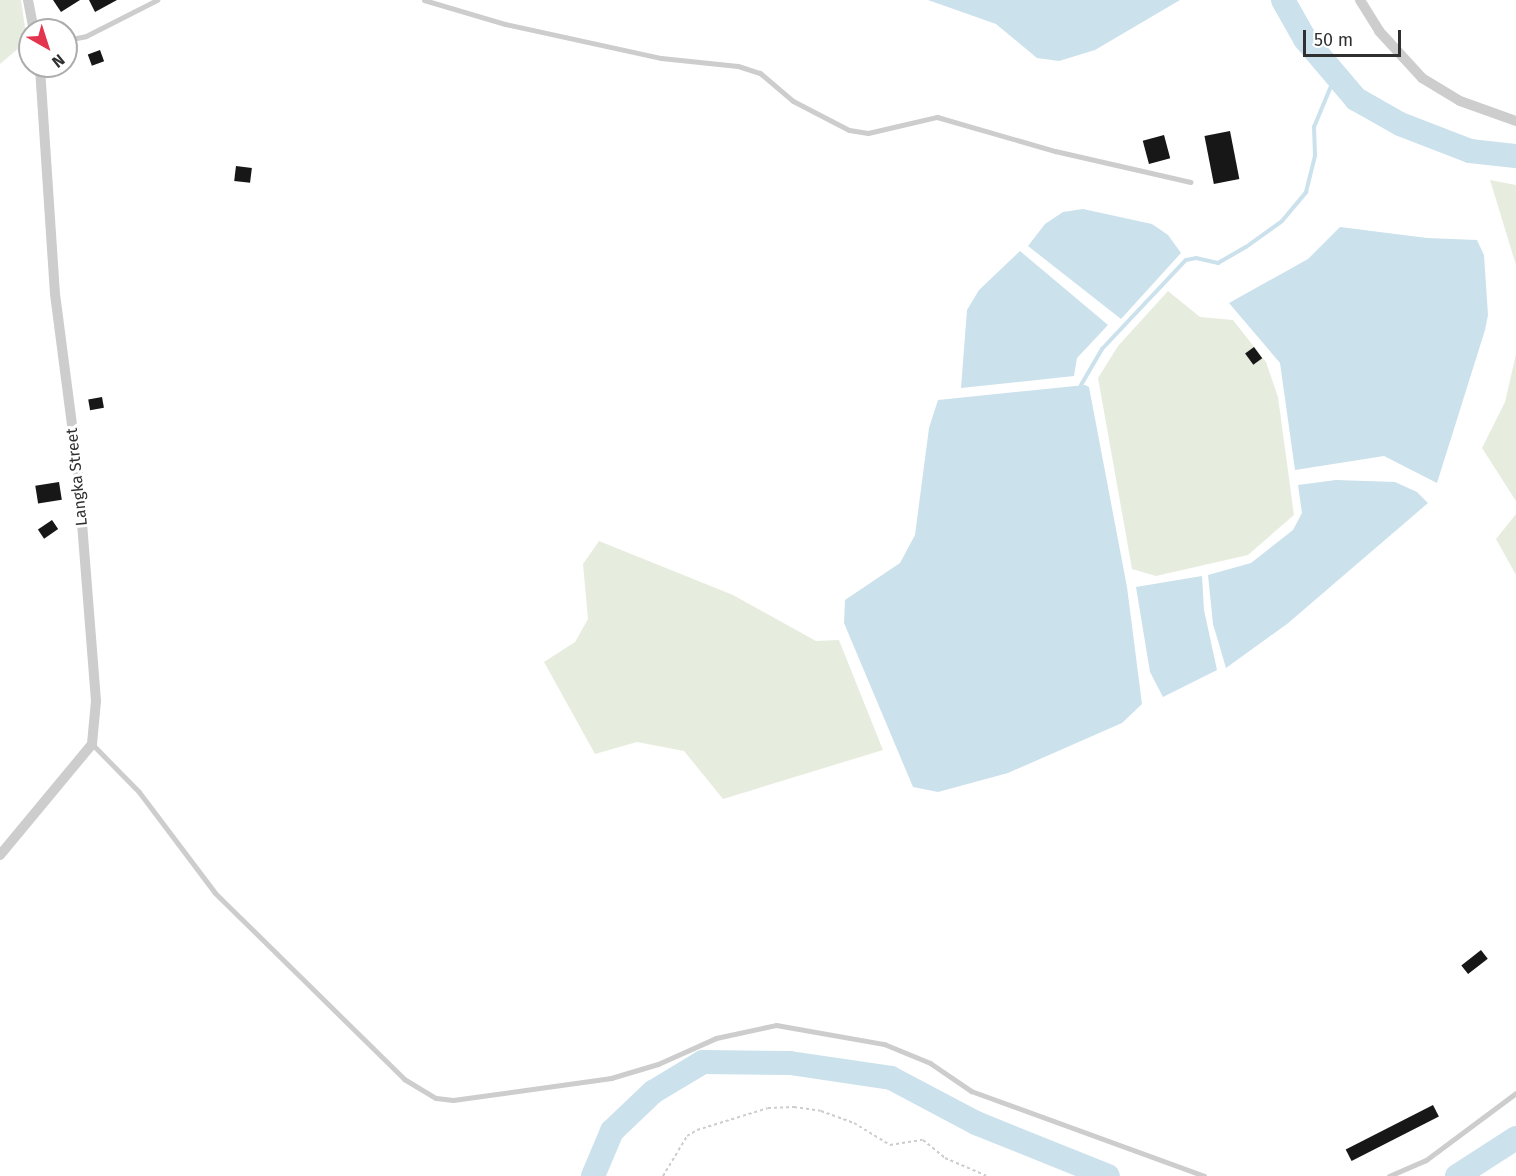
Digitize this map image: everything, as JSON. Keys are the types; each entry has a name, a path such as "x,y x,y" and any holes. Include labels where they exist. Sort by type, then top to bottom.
{"street":[{"path":"28,0 32,18"},
{"path":"1359,0 1378,32 1422,78 1460,101 1516,121"},
{"name":"Langka Street","path":"41,78 55,294 81,506 96,701 92,744"},
{"path":"0,855 92,744"}],"lane":[{"path":"78,38 86,36 157,0"},
{"path":"424,0 505,24 662,58 738,66 760,74 793,101 849,130 868,133 937,117 1055,151 1190,182"},
{"path":"92,744 139,792 222,899 404,1079 436,1098 453,1100 611,1078 658,1064 716,1038 776,1025 884,1044 930,1063 970,1091 1204,1176"},
{"path":"1389,1176 1426,1160 1516,1093"}],"path":[{"path":"663,1176 687,1136 697,1130 768,1108 794,1107 821,1111 854,1123 890,1145 923,1140 945,1158 987,1176"}],"green space":[{"path":"0,0 21,0 24,18 18,18 18,49 0,64"},
{"path":"1490,180 1516,185 1516,265"},
{"path":"1168,291 1200,317 1233,320 1266,362 1278,397 1294,515 1248,555 1156,576 1132,569 1098,378 1118,346"},
{"path":"1516,354 1516,501 1482,448 1505,402"},
{"path":"1516,514 1516,575 1496,539"},
{"path":"599,541 733,595 816,641 839,640 883,750 723,799 684,751 637,742 595,754 544,662 575,642 588,619 583,564"}],"water":[{"path":"928,0 1180,0 1095,50 1059,61 1037,58 996,24"},
{"path":"1083,209 1152,224 1168,235 1181,253 1121,319 1028,246 1045,224 1063,212"},
{"path":"1340,227 1427,238 1477,240 1484,255 1488,315 1485,330 1437,483 1384,456 1295,470 1280,363 1229,303 1308,259"},
{"path":"1020,251 1108,325 1077,358 1074,376 961,388 967,310 979,290"},
{"path":"1085,385 1089,387 1127,587 1142,704 1122,723 1008,773 938,792 913,787 844,623 845,600 900,563 915,535 929,428 938,400"},
{"path":"1336,480 1395,482 1417,492 1428,503 1287,624 1226,668 1213,624 1208,575 1251,563 1293,530 1302,513 1298,485"},
{"path":"1202,576 1204,610 1217,670 1163,697 1150,672 1136,587"}],"building":[{"path":"53,0 80,0 61,12"},
{"path":"89,0 117,0 95,12"},
{"path":"100,50 104,61 92,66 88,54"},
{"path":"1230,131 1239,179 1214,184 1204,136"},
{"path":"1164,135 1170,158 1149,164 1143,141"},
{"path":"236,166 252,168 250,183 234,181"},
{"path":"1254,347 1262,358 1253,365 1245,353"},
{"path":"102,397 104,408 90,410 88,399"},
{"path":"59,482 62,500 38,504 35,486"},
{"path":"52,520 58,529 44,539 38,530"},
{"path":"1481,950 1488,959 1468,974 1461,965"},
{"path":"1433,1105 1439,1117 1352,1161 1346,1149"}],"waterway":[{"path":"1283,0 1305,39 1356,99 1400,124 1470,151 1516,156"},
{"path":"1081,385 1102,349 1186,260 1196,258 1218,263 1246,247 1282,221 1306,192 1315,155 1314,127 1334,79"},
{"path":"593,1176 612,1131 653,1092 703,1062 790,1063 891,1078 976,1123 1108,1176"},
{"path":"1457,1176 1516,1138"}]}
